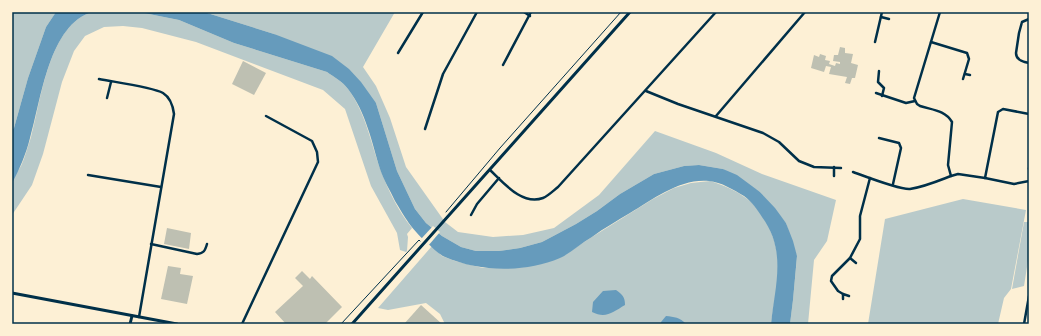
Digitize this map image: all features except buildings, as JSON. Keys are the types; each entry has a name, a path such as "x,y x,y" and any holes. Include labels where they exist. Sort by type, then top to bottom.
{"street":[{"path":"398,53 423,12"},
{"path":"425,129 443,74 476,12"},
{"path":"524,12 530,16"},
{"path":"503,65 532,12"},
{"path":"352,324 630,12"},
{"path":"490,170 518,195 528,199 542,199 550,194 646,91 716,12"},
{"path":"716,116 806,12"},
{"path":"875,42 882,12"},
{"path":"940,12 915,93 915,101 920,106 941,112 949,117 952,122 948,164 951,176"},
{"path":"881,17 889,19"},
{"path":"1029,19 1022,22 1016,57 1019,60 1029,63"},
{"path":"931,42 967,53 970,59 963,79"},
{"path":"879,71 878,82 884,88 882,96"},
{"path":"965,74 970,76"},
{"path":"99,79 151,89 163,94 172,103 174,114 138,317"},
{"path":"107,98 111,82"},
{"path":"646,91 763,132 779,142 799,161 814,167 841,168"},
{"path":"876,93 906,103 915,101"},
{"path":"986,178 998,112 1003,109 1029,114"},
{"path":"242,324 318,162 317,152 312,141 266,116"},
{"path":"879,138 899,144 901,148 893,184"},
{"path":"834,167 834,176"},
{"path":"853,172 908,189 958,174 1014,184 1029,180"},
{"path":"88,175 161,187"},
{"path":"471,215 477,204 499,178"},
{"path":"849,296 838,291 831,281 832,276 850,258 860,239 860,216 866,198 870,178"},
{"path":"151,244 197,254 202,254 205,251 207,244"},
{"path":"850,258 856,263"},
{"path":"12,293 177,324"},
{"path":"843,294 843,299"},
{"path":"1024,324 1029,296"},
{"path":"130,324 132,316"}],"path":[{"path":"445,220 443,216 500,148 622,12"},
{"path":"341,324 419,240 424,244"}],"shaded area":[{"path":"12,12 56,12 46,27 28,78 14,128 12,130"},
{"path":"93,12 139,12 179,20 234,43 327,72 344,84 354,98 364,118 377,161 394,201 412,228 407,234 407,251 400,250 397,233 371,186 345,109 323,90 196,42 142,28 123,26 104,27 85,36 74,51 62,82 43,154 32,185 12,215 11,185 28,148 49,65 66,31 78,19"},
{"path":"204,12 395,12 363,67 376,86 390,118 406,167 445,222 458,232 493,237 523,235 554,228 599,195 655,131 716,153 762,174 836,200 827,241 814,260 808,324 790,324 797,257 786,223 760,192 723,169 699,165 684,166 654,174 620,194 576,224 542,242 520,248 499,251 476,251 461,247 442,236 426,223 415,209 397,171 376,103 274,34"},
{"path":"710,181 729,188 746,198 759,211 770,228 776,247 778,266 777,288 771,324 445,324 440,314 426,303 388,310 378,308 432,246 442,256 483,268 526,267 561,257 653,199 674,188 691,183"},
{"path":"963,199 1026,210 1011,289 1004,298 998,324 868,324 885,219"},
{"path":"1024,222 1029,222 1029,254 1024,286 1012,289"}],"water":[{"path":"56,12 93,12 78,19 66,31 57,47 49,65 43,85 27,150 12,183 12,130 14,128 28,78 46,27"},
{"path":"139,12 204,12 274,34 332,56 349,69 361,82 376,103 397,171 415,209 426,223 442,236 461,247 476,251 499,251 520,248 542,242 576,224 620,194 654,174 684,166 699,165 723,169 737,175 760,192 775,208 786,223 793,241 797,256 790,324 771,324 777,282 777,256 775,243 770,230 758,211 744,196 727,187 709,181 699,181 678,186 658,196 564,256 546,263 502,269 473,266 459,262 445,257 437,252 416,232 405,218 385,181 364,118 354,98 346,86 341,82 327,72 234,43 179,20"},
{"path":"616,290 623,296 625,305 605,315 592,312 593,302 603,291"},
{"path":"666,316 679,319 686,324 661,324"}],"pier":[{"path":"433,226 440,232 428,246 421,239"}]}
